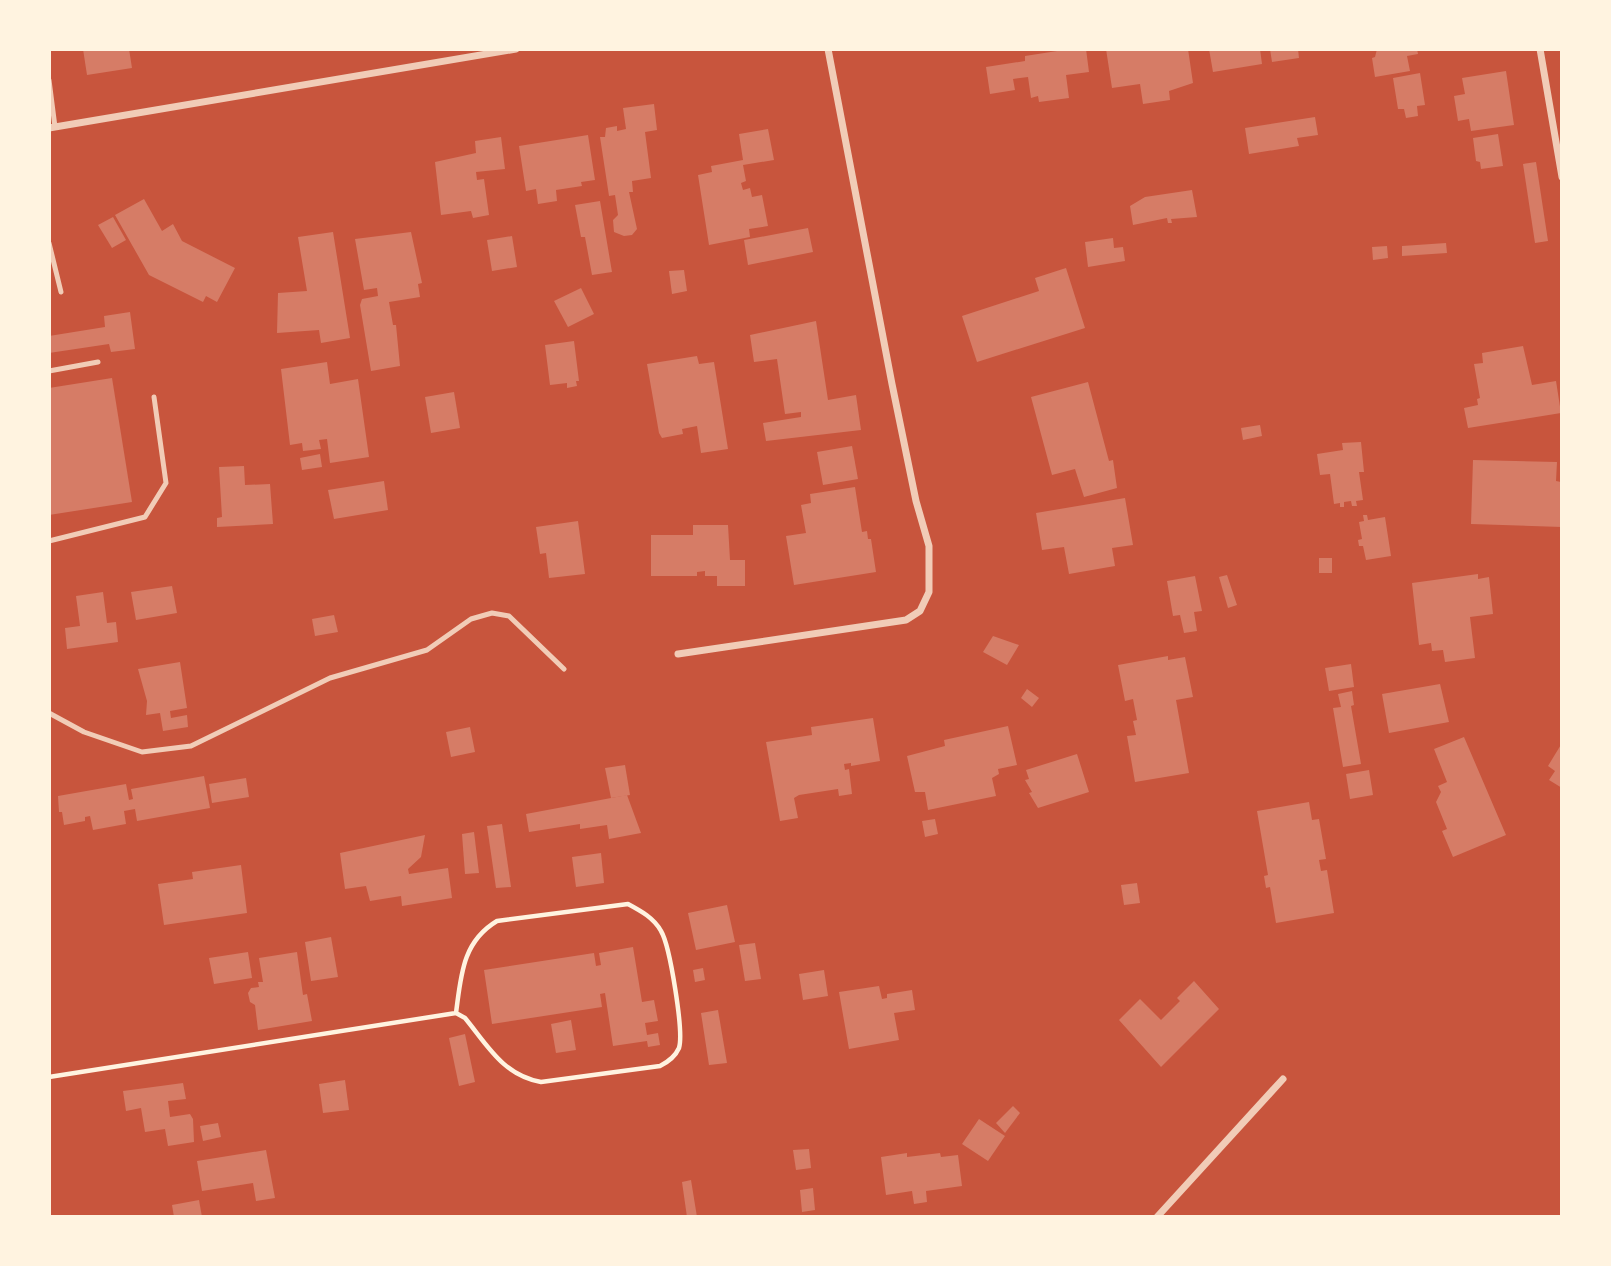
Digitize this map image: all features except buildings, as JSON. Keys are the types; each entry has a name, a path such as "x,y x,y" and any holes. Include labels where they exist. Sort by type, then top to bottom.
{"street":[{"path":"52,128 516,49"},
{"path":"678,654 906,620 920,611 929,592 929,546 900,423 828,49"},
{"path":"1541,49 1562,177"},
{"path":"1157,1217 1283,1079"}],"lane":[{"path":"49,80 52,128"},
{"path":"49,243 61,292"},
{"path":"49,371 98,362"},
{"path":"49,541 145,517 166,483 154,397"},
{"path":"49,713 84,732 142,752 191,746 330,678 427,650 471,619 492,613 509,616 564,669"}],"path":[{"path":"49,1077 456,1013 465,1018 508,1070 523,1079 541,1082 660,1066 674,1056 680,1039 669,947 660,928 646,913 628,904 497,921 484,929 466,953 456,1013"}]}
